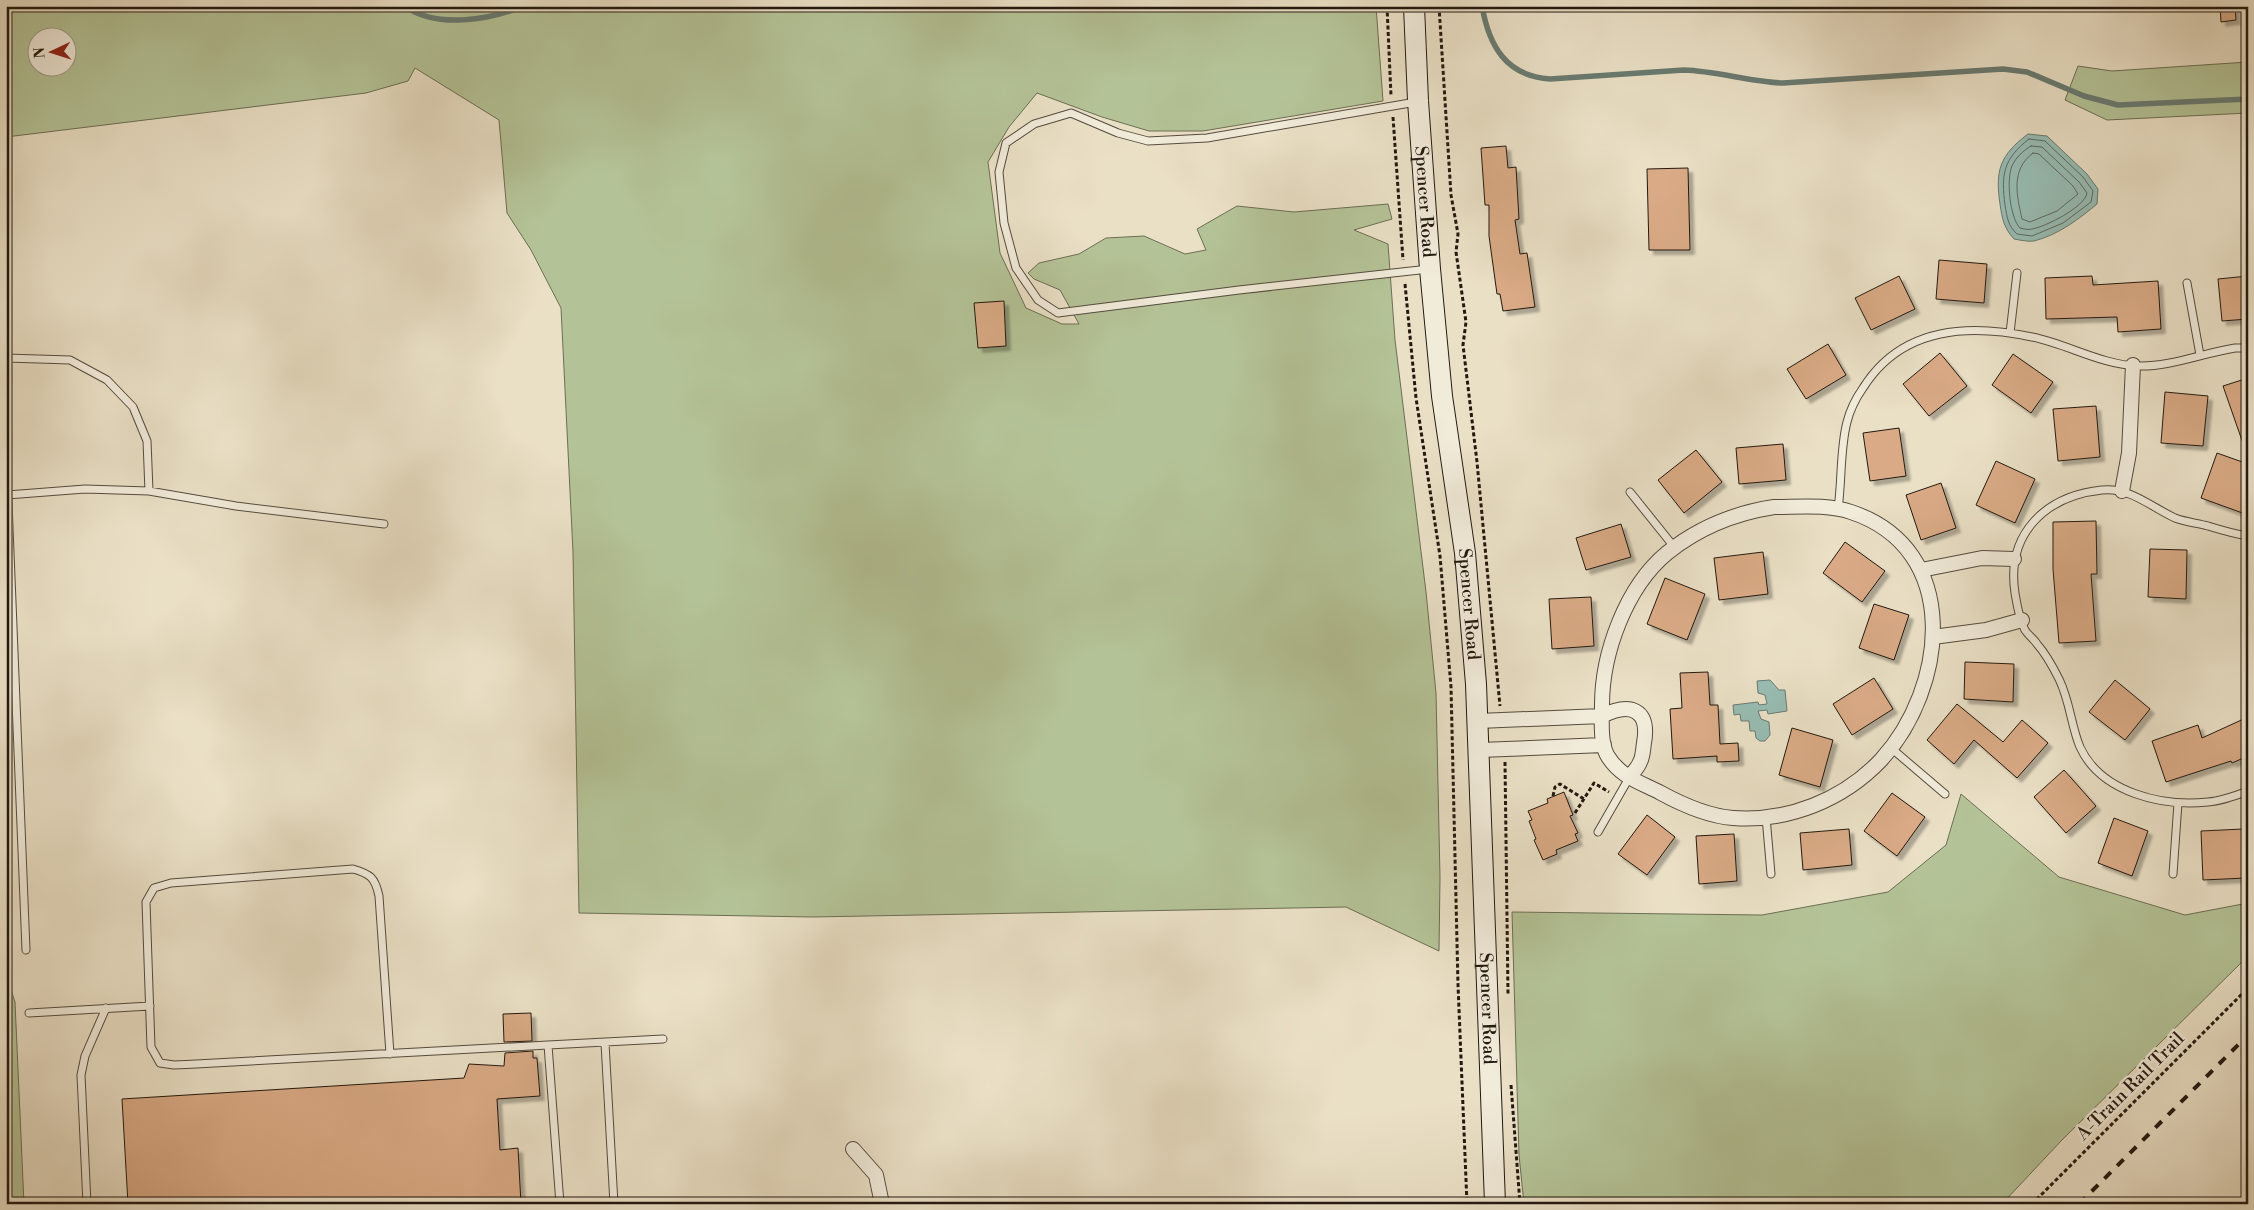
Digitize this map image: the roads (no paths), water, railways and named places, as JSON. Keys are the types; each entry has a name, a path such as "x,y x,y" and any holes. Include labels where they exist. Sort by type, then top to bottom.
{"street":[{"name":"Spencer Road","path":"1414,6 1418,102 1430,269 1442,396 1465,553 1480,750 1495,1204"},
{"path":"2122,491 2128,453 2133,365"},
{"path":"1803,507 1838,509 1860,516 1890,534 1918,563 1930,598 1933,637 1932,652 1921,690 1901,734 1891,748 1863,776 1834,797 1819,805 1766,817 1732,818 1697,810 1629,778 1606,754 1602,716 1604,672 1620,622 1650,570 1676,548 1714,524 1756,510 1803,507"},
{"path":"1921,570 1982,558 2014,559"},
{"path":"1933,637 1986,630 2022,620"},
{"path":"1478,721 1602,716 1615,709 1630,708 1640,713 1644,723 1645,737 1640,762 1629,778"},
{"path":"1480,750 1604,745"},
{"path":"853,1149 876,1176 882,1204"}],"lane":[{"path":"1418,102 1207,138 1148,141 1118,133 1071,114 1034,124 1006,143 999,172 1004,223 1016,268 1038,300 1058,313 1430,269"},
{"path":"2010,333 2018,273"},
{"path":"2187,283 2200,355"},
{"path":"1838,509 1846,422 1859,394 1879,364 1904,346 1935,334 1955,332 2010,333 2032,336 2118,363 2133,365 2157,364 2235,348 2248,348"},
{"path":"6,358 70,360 107,380 133,408 147,441 149,491"},
{"path":"6,454 26,950"},
{"path":"7,495 85,489 149,491 236,506 384,524"},
{"path":"2248,536 2176,518 2122,491 2104,489 2066,498 2045,512 2029,528 2018,545 2014,559 2013,582 2025,630 2038,645 2064,688 2080,747 2088,761 2099,773 2128,791 2149,798 2178,803 2209,802 2248,791"},
{"path":"1630,492 1676,548"},
{"path":"1891,748 1945,794"},
{"path":"1598,832 1629,778"},
{"path":"2174,874 2178,803"},
{"path":"1766,817 1771,874"},
{"path":"390,1054 379,896 376,882 367,873 353,869 171,883 154,888 146,902 151,1047 160,1063 174,1065 390,1054 548,1045 605,1043 663,1039"},
{"path":"29,1012 150,1006"},
{"path":"87,1204 81,1075 85,1056 106,1008"},
{"path":"605,1043 614,1204"},
{"path":"548,1045 560,1204"}],"water":[{"path":"2028,134 2047,136 2087,174 2098,189 2097,204 2075,221 2060,231 2043,238 2024,241 2014,239 2006,227 2001,209 1998,182 1999,172 2006,156"},
{"path":"1770,680 1779,690 1785,690 1787,711 1768,714 1767,710 1758,711 1761,719 1769,722 1770,735 1765,741 1760,741 1756,738 1755,731 1750,731 1749,721 1741,721 1740,714 1734,715 1733,705 1758,702 1759,705 1767,704 1765,695 1758,693 1757,681"}],"waterway":[{"path":"405,6 432,18 447,20 479,18 523,6"},
{"path":"1482,6 1489,34 1502,56 1522,72 1535,77 1550,79 1684,70 1783,83 2003,69 2027,72 2084,96 2118,105 2248,99"}],"railway":[{"path":"2079,1204 2248,1035"}]}
